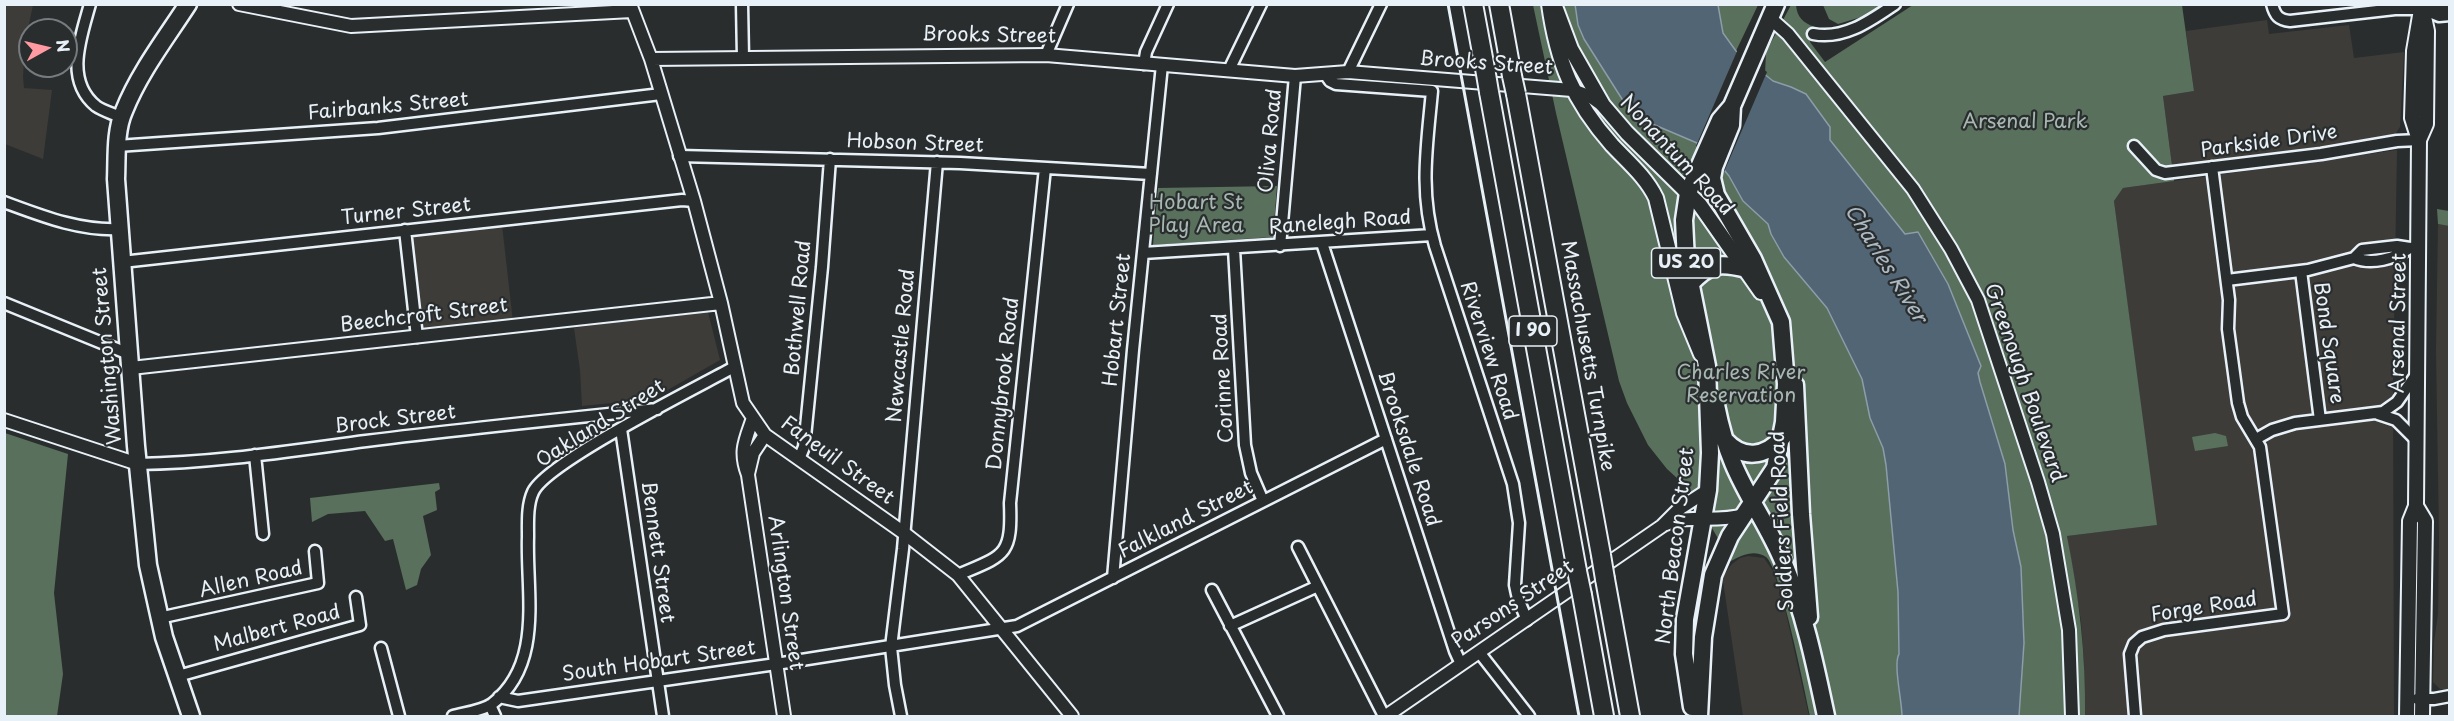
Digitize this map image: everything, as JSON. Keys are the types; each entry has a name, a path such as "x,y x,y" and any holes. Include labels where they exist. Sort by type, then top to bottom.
{"highway":[{"name":"I 90","path":"1473,4 1604,717"},
{"name":"Massachusetts Turnpike","path":"1499,4 1630,717"}],"main road":[{"name":"Washington Street","path":"188,4 149,64 122,118 117,146 116,179 146,553 159,618 191,717"},
{"name":"Nonantum Road","path":"1549,4 1559,56 1572,90 1602,133 1652,190 1659,209 1686,320 1707,366"},
{"name":"Nonantum Road","path":"1555,4 1570,49 1603,105 1627,133 1712,220 1747,269 1782,327"},
{"name":"Arsenal Street","path":"2422,7 2414,51 2412,108 2412,118 2419,140 2414,248 2418,372 2416,506 2410,521 2415,699 2422,717"},
{"name":"North Beacon Street","path":"1694,717 1684,654 1684,638 1689,592 1708,490 1710,453 1707,366 1690,284 1684,233 1688,194 1731,125 1732,106 1773,11"},
{"name":"North Beacon Street","path":"1699,717 1702,645 1709,592 1723,549 1775,468 1782,438 1786,403 1782,327 1753,259 1716,195 1708,164"},
{"path":"1690,284 1702,271 1716,265 1725,264 1747,269"},
{"name":"Soldiers Field Road","path":"1782,327 1791,362 1797,403 1801,514 1811,642 1826,717"},
{"name":"Soldiers Field Road","path":"1707,366 1724,440 1748,509 1785,565 1811,642"},
{"path":"1724,440 1739,452 1756,454 1772,448 1782,438"},
{"name":"Arsenal Street","path":"2407,717 2415,699"}],"street":[{"path":"90,4 79,50 78,77 96,106 122,118"},
{"path":"239,4 351,26 631,8"},
{"path":"742,4 743,58"},
{"path":"1047,55 1068,4"},
{"path":"1144,64 1148,46 1168,4"},
{"path":"1229,70 1261,4"},
{"path":"1348,72 1381,4"},
{"path":"1813,34 1829,36 1840,34 1869,22 1895,4"},
{"path":"2272,4 2275,15 2281,20 2290,21 2450,5"},
{"path":"2422,7 2439,16 2450,15"},
{"name":"Faneuil Street","path":"631,8 651,60 694,201 721,303 743,403 765,435 904,532 958,575 1072,717"},
{"name":"Greenough Boulevard","path":"1773,11 1788,34 1913,189 1951,249 1978,300 2053,534 2069,630 2072,717"},
{"name":"Brooks Street","path":"651,60 1047,55 1295,76 1348,72 1572,90 1591,97 1603,105"},
{"name":"Hobart Street","path":"1113,578 1162,65"},
{"name":"Brooks Street","path":"1325,74 1330,81 1339,84 1432,91"},
{"name":"Oliva Road","path":"1280,246 1295,76"},
{"name":"Riverview Road","path":"1432,91 1424,183 1432,235 1513,484 1519,523 1515,585 1527,620"},
{"name":"Fairbanks Street","path":"117,146 378,128 661,94"},
{"name":"Parkside Drive","path":"2134,146 2160,172 2419,140"},
{"name":"Hobson Street","path":"679,156 937,162 1151,174"},
{"name":"Bothwell Road","path":"800,459 804,447 822,267 830,159"},
{"name":"Newcastle Road","path":"901,717 891,647 904,532 937,162"},
{"path":"2212,167 2227,280 2228,329 2238,402 2242,417 2256,439 2272,430 2320,420 2378,414 2396,420 2417,441"},
{"name":"Donnybrook Road","path":"958,575 1004,552 1009,542 1010,502 1045,168"},
{"name":"Turner Street","path":"122,262 682,200 694,201"},
{"path":"4,202 57,221 83,227 120,229"},
{"path":"405,230 417,337"},
{"name":"Ranelegh Road","path":"1143,253 1432,235"},
{"name":"Brooksdale Road","path":"1322,243 1461,664"},
{"path":"2227,280 2301,271 2354,258 2364,262 2394,257 2414,248"},
{"name":"Corinne Road","path":"1234,249 1245,445 1251,473 1263,501"},
{"name":"Bond Square","path":"2301,271 2320,420"},
{"path":"4,303 130,361"},
{"name":"Beechcroft Street","path":"130,361 417,337 721,303"},
{"name":"Oakland Street","path":"453,717 490,705 517,674 530,627 528,528 534,491 548,474 621,429 734,367"},
{"path":"2378,414 2397,402 2418,372"},
{"name":"Brock Street","path":"138,464 165,464 255,455 462,429 657,409"},
{"name":"Arlington Street","path":"753,418 743,447 742,458 748,475 784,717"},
{"path":"4,420 138,464"},
{"name":"Bennett Street","path":"621,429 663,717"},
{"name":"Arlington Street","path":"748,475 753,453 765,435"},
{"name":"Falkland Street","path":"1002,629 1021,624 1386,439"},
{"name":"Forge Road","path":"2135,717 2130,654 2134,644 2142,637 2164,630 2283,614 2261,451 2256,439"},
{"path":"255,455 263,534"},
{"name":"Parsons Street","path":"1385,717 1662,526 1679,509 1708,490"},
{"name":"Parsons Street","path":"1662,526 1680,519 1725,520 1748,509"},
{"path":"1298,547 1385,717"},
{"name":"Allen Road","path":"159,618 318,583 315,551"},
{"path":"1230,626 1318,586"},
{"path":"1212,590 1278,717"},
{"name":"Malbert Road","path":"178,676 360,625 356,597"},
{"name":"South Hobart Street","path":"499,697 518,700 776,664 1002,629"},
{"path":"381,648 399,717"},
{"path":"1479,652 1529,717"},
{"path":"2415,699 2450,696"},
{"path":"490,705 495,717"}],"shaded area":[{"path":"4,5 33,5 30,18 18,18 18,78 23,78 24,88 52,90 43,159 5,144"},
{"path":"2267,20 2269,34 2349,25 2354,58 2404,52 2400,127 2393,137 2172,166 2163,96 2194,91 2186,31"},
{"path":"2397,150 2393,381 2394,716 2085,716 2081,621 2067,536 2156,525 2114,201 2123,188"},
{"path":"2438,224 2450,226 2449,689 2440,689 2433,682 2434,642 2438,614 2439,537 2436,351"},
{"path":"502,225 513,322 423,330 415,286 412,234"},
{"path":"708,312 720,360 652,399 582,406 574,328 650,317"},
{"path":"1748,556 1764,558 1773,571 1783,600 1809,716 1743,716 1723,576 1732,564"}],"green space":[{"name":"Charles River Reservation","path":"1533,5 1575,5 1584,39 1622,99 1643,120 1697,143 1712,155 1729,176 1743,201 1768,224 1784,257 1827,308 1862,379 1870,418 1883,448 1898,592 1897,674 1902,716 1810,716 1791,631 1772,566 1766,557 1757,553 1744,555 1731,561 1690,490 1667,469 1648,445 1619,381"},
{"path":"1718,5 1758,5 1736,51 1723,33"},
{"name":"Arsenal Park","path":"1791,5 1796,5 1801,19 1815,27 1810,42 1825,62 1913,5 2182,5 2194,91 2163,96 2174,181 2123,188 2114,201 2157,525 2067,536 2081,626 2085,716 2019,716 2024,643 2021,567 2013,530 2005,464 1980,382 1978,373 1981,366 1948,284 1918,232 1905,234 1830,140 1830,127 1820,114 1791,87 1773,81 1765,74 1766,52"},
{"path":"1823,5 1885,5 1871,14 1838,24 1829,19"},
{"name":"Hobart St Play Area","path":"1277,186 1273,237 1153,245 1158,188"},
{"path":"2437,209 2449,211 2449,226 2438,224"},
{"path":"5,433 68,454 54,593 63,674 57,716 5,716"},
{"path":"2215,433 2226,436 2228,446 2195,451 2192,437"},
{"path":"439,483 440,489 435,492 437,510 423,516 431,555 421,569 417,585 406,590 393,539 385,541 365,511 328,514 312,522 310,498"}],"water":[{"name":"Charles River","path":"1575,4 1718,5 1723,33 1736,51 1773,81 1806,94 1830,127 1830,140 1905,234 1918,232 1948,284 1981,366 1978,373 1980,382 2005,464 2013,530 2021,567 2024,643 2019,716 1902,716 1897,674 1898,592 1886,465 1883,448 1870,418 1862,379 1827,308 1784,257 1768,224 1743,201 1729,176 1712,155 1697,143 1643,120 1622,99 1584,39 1578,25"}],"pier":[{"path":"1738,49 1767,72 1724,172 1718,169 1696,146"}],"railway":[{"path":"1448,4 1579,716"}]}
